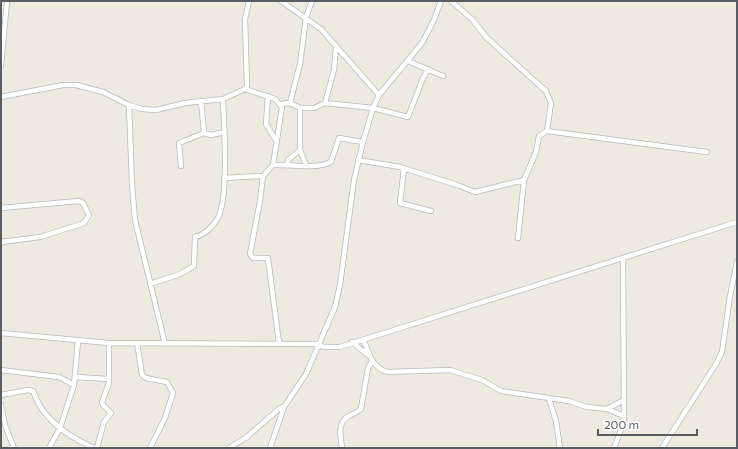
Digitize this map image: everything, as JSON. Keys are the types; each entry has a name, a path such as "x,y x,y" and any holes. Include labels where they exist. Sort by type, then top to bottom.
{"street":[{"path":"1,65 7,1"},
{"path":"245,89 247,86 245,19 246,8 249,1"},
{"path":"281,1 306,17 321,29 336,47 348,58 355,70 379,95"},
{"path":"290,103 301,58 306,17 312,1"},
{"path":"270,448 284,407 306,374 335,307 340,285 358,160 373,108 379,95 408,61 429,32 441,1"},
{"path":"451,1 472,19 486,37 546,91 551,103 546,131"},
{"path":"325,103 334,70 336,47"},
{"path":"408,61 443,76"},
{"path":"1,97 62,85 76,85 108,94 129,106 156,110 201,101 223,99 245,89 268,96 281,104 290,103 300,108 314,108 325,103 373,108 408,117 423,78 428,70"},
{"path":"268,96 266,124 277,142"},
{"path":"150,284 180,274 194,266 195,237 203,235 217,220 222,199 224,178 225,132 223,99"},
{"path":"201,101 204,134"},
{"path":"279,343 268,258 253,258 250,254 263,176 273,165 281,104"},
{"path":"129,106 135,220 165,344"},
{"path":"300,108 300,150 306,166"},
{"path":"518,238 524,180 536,152 539,136 546,131 707,152"},
{"path":"181,166 179,142 204,134 211,135 225,132"},
{"path":"273,165 306,166 325,164 331,162 339,138 362,142"},
{"path":"287,165 288,160 300,150"},
{"path":"358,160 404,168 475,192 524,180"},
{"path":"404,168 400,203 431,211"},
{"path":"224,178 263,176"},
{"path":"1,208 79,201 84,203 89,215 84,223 54,233 40,237 1,242"},
{"path":"1,333 109,344 279,343 319,344 323,346 340,347 352,342 364,341 737,222"},
{"path":"614,448 623,425 624,416 623,258"},
{"path":"662,448 716,364 722,352 730,296 737,262"},
{"path":"49,448 60,428 74,385 78,340"},
{"path":"342,448 341,430 343,420 361,409 371,358 364,341"},
{"path":"352,342 371,358 381,370 387,372 450,370 482,380 501,391 607,409 624,416"},
{"path":"1,395 28,390 33,391 47,416 60,428 82,443 96,448 104,422 111,413 102,402 109,378 109,344"},
{"path":"136,344 142,375 146,378 167,382 173,393 165,418 150,448"},
{"path":"1,370 59,377 74,385"},
{"path":"75,377 109,378"},
{"path":"549,399 556,421 560,448"},
{"path":"607,409 624,400"},
{"path":"1,405 3,425 14,448"},
{"path":"229,448 247,437 280,408 284,407"}]}
